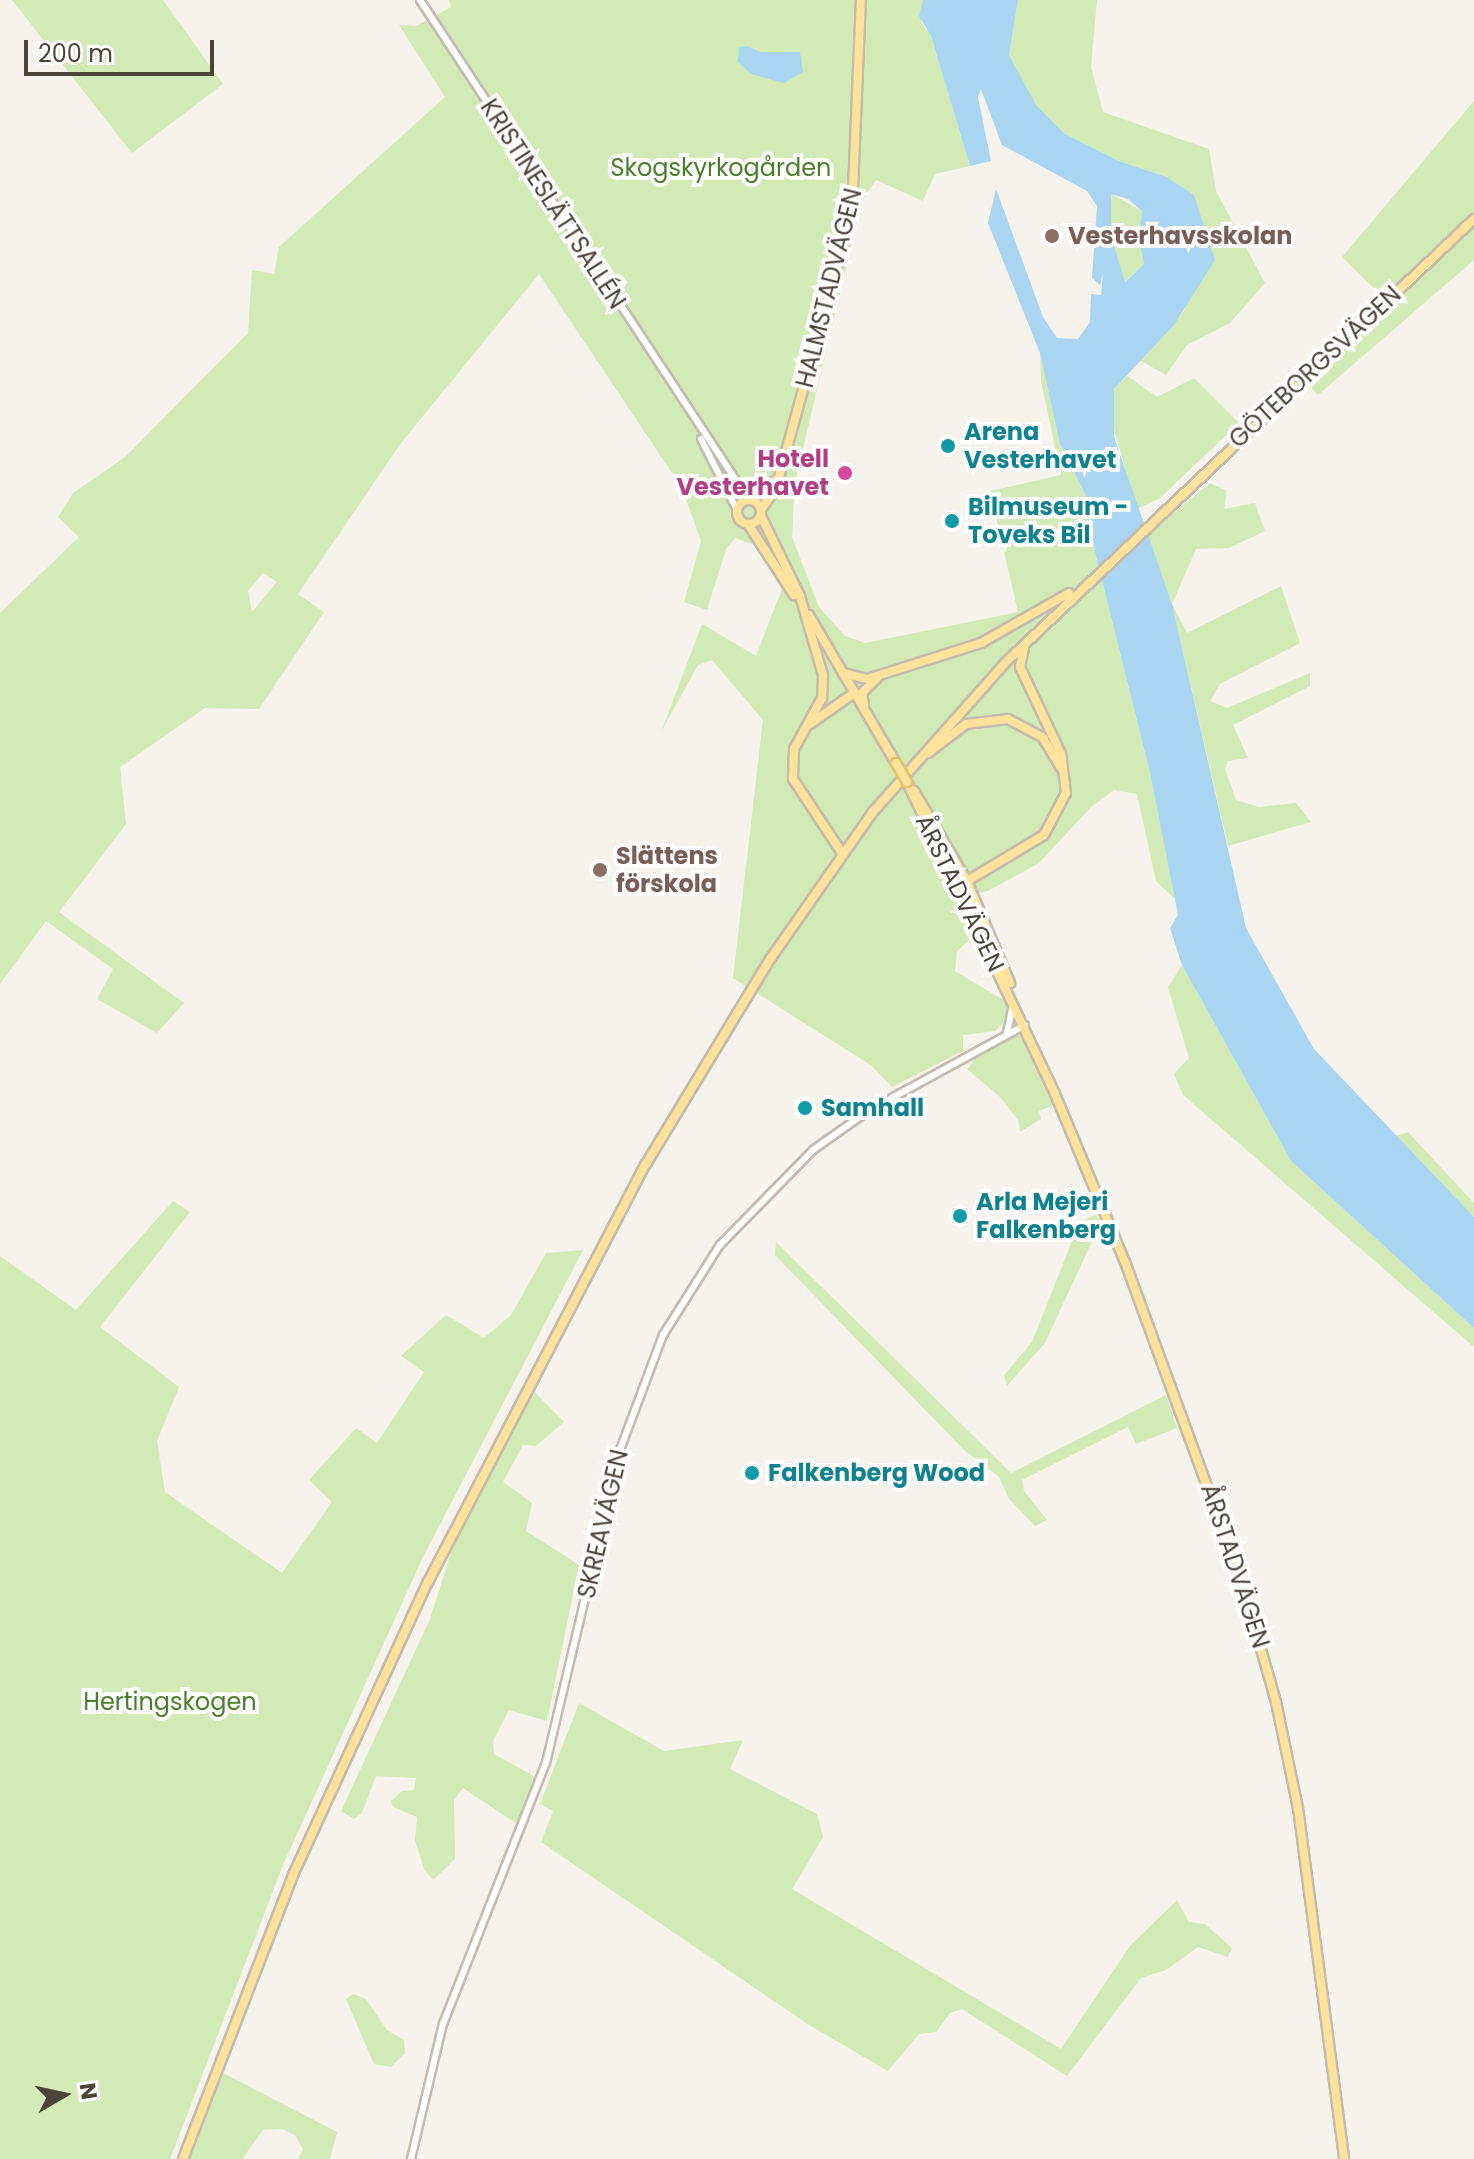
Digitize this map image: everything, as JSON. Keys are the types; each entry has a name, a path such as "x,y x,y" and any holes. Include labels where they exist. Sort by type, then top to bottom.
{"main road":[{"name":"HALMSTADVÄGEN","path":"761,513 779,477 852,213 861,0"},
{"name":"GÖTEBORGSVÄGEN","path":"1089,579 1474,219"},
{"path":"737,510 779,477"},
{"name":"ÅRSTADVÄGEN","path":"750,500 761,513 805,608"},
{"name":"ÅRSTADVÄGEN","path":"737,510 805,608 963,883 1125,1262 1203,1470 1266,1659 1298,1808 1344,2159"},
{"path":"748,524 761,513"},
{"path":"183,2159 293,1875 428,1582 646,1164 771,958 842,853 917,760 1089,579"},
{"path":"843,673 861,679 1002,634 1089,579"},
{"path":"805,608 824,687 794,749 793,779 842,853"},
{"path":"963,883 1044,835 1062,807 1065,775 1061,754 1020,667 1022,651 1039,629"},
{"path":"869,718 862,693 885,673"},
{"path":"808,725 854,693"},
{"path":"917,760 966,724 998,718 1035,732 1050,747 1065,775"},
{"name":"ÅRSTADVÄGEN","path":"963,883 995,965 1016,1003"}],"street":[{"name":"KRISTINESLÄTTSALLÉN","path":"420,0 684,408 750,500"},
{"name":"KRISTINESLÄTTSALLÉN","path":"684,408 737,510"},
{"path":"995,965 1013,1014 1007,1033"},
{"name":"SKREAVÄGEN","path":"411,2159 443,2024 521,1836 554,1740 620,1450 663,1335 720,1245 813,1150 863,1114 1025,1025"}],"green space":[{"path":"12,0 163,0 223,84 132,153"},
{"name":"Skogskyrkogården","path":"449,0 923,0 921,22 931,36 970,166 935,174 923,201 876,180 862,201 795,482 792,537 819,607 845,636 865,643 1018,612 990,491 1061,475 1041,381 1040,353 1060,444 1088,500 1095,552 1150,773 1175,899 1156,881 1137,794 1114,790 1091,807 1039,863 988,891 959,897 974,936 957,951 955,971 1005,1001 1009,1018 995,1031 963,1035 963,1051 892,1087 872,1066 733,978 763,720 712,660 698,665 661,732 702,624 756,656 784,584 757,546 735,538 726,549 707,610 684,602 701,541 682,488 539,274 401,443 298,594 324,612 259,709 205,708 120,767 126,824 59,912 184,1003 157,1033 97,999 113,969 46,921 0,984 0,613 79,537 58,517 73,493 125,457 248,333 252,270 274,274 279,247 445,97 399,25 416,26 451,7","holes":["263,573 277,582 252,612 248,591"]},
{"path":"1018,0 1097,0 1091,67 1103,112 1209,149 1216,191 1265,283 1230,323 1187,345 1166,375 1141,361 1184,311 1201,221 1194,195 1167,177 1119,161 1065,134 1035,105 1009,55"},
{"path":"1474,101 1474,260 1318,395 1298,374 1379,293 1342,257"},
{"path":"1111,194 1142,211 1139,241 1144,264 1124,282 1111,236"},
{"path":"1127,376 1157,397 1194,378 1239,423 1160,498 1137,509 1111,419 1114,389"},
{"path":"1210,483 1227,491 1224,509 1255,503 1265,531 1229,548 1196,549 1172,604 1146,536"},
{"path":"1281,586 1300,643 1220,684 1210,701 1227,708 1310,673 1310,686 1233,725 1248,758 1228,761 1225,769 1236,800 1259,807 1296,803 1311,822 1228,846 1172,604 1187,633"},
{"path":"1182,965 1291,1161 1474,1328 1474,1347 1183,1095 1174,1074 1189,1058 1168,987"},
{"path":"1013,1036 1022,1036 1056,1104 1039,1111 1041,1119 1020,1132 1018,1120 1000,1097 967,1069 978,1055"},
{"path":"1408,1132 1474,1203 1474,1217 1396,1136"},
{"name":"Hertingskogen","path":"173,1201 190,1212 100,1327 179,1387 157,1441 165,1492 282,1573 332,1502 309,1480 356,1428 377,1443 424,1372 401,1356 446,1315 484,1338 511,1315 546,1253 583,1250 423,1557 283,1865 170,2159 0,2159 0,1256 76,1310"},
{"path":"1096,1215 1101,1222 1045,1343 1007,1386 1004,1375 1032,1342 1080,1221"},
{"path":"776,1242 1011,1473 1166,1395 1177,1428 1136,1444 1128,1427 1022,1480 1024,1491 1047,1520 1035,1526 1009,1499 999,1477 965,1451 775,1255"},
{"path":"532,1389 564,1422 536,1446 523,1445 503,1482 532,1503 526,1531 579,1565 547,1721 509,1710 493,1741 494,1754 534,1776 517,1824 463,1788 454,1800 455,1859 433,1880 424,1869 415,1840 417,1817 393,1807 391,1801 402,1791 414,1790 416,1778 376,1776 362,1813 354,1819 341,1811 430,1619 455,1540"},
{"path":"579,1703 664,1751 743,1740 730,1769 817,1814 823,1837 792,1889 1061,2049 1130,1946 1177,1900 1189,1922 1205,1924 1232,1948 1228,1957 1198,1947 1166,1970 1141,1978 1067,2076 962,2009 950,2013 936,2032 919,2034 888,2071 809,2025 541,1842 553,1811 540,1804"},
{"path":"353,1994 366,1999 387,2030 404,2040 405,2053 391,2067 374,2064 346,1999"},
{"path":"223,2073 337,2132 330,2159 298,2159 303,2149 295,2135 282,2129 263,2130 242,2159 190,2159"}],"water":[{"path":"923,0 1018,0 1009,55 1036,105 1065,134 1119,161 1167,177 1194,195 1215,260 1174,325 1114,389 1114,437 1172,604 1246,928 1314,1049 1474,1217 1474,1328 1291,1161 1182,965 1170,928 1178,915 1150,773 1095,552 1088,500 1060,444 1040,353 988,223 996,189 1043,317 1057,338 1078,339 1090,322 1091,294 1101,295 1103,272 1100,285 1092,278 1097,206 1087,191 1002,145 981,89 978,97 991,161 970,166 931,36 919,16","holes":["1111,194 1128,199 1142,211 1139,241 1144,264 1125,282 1111,236"]},
{"path":"747,46 760,52 800,52 803,72 784,83 751,74 738,62 739,47"}],"place":[{"name":"Vesterhavsskolan","path":"1052,236"},
{"name":"Arena Vesterhavet","path":"948,446"},
{"name":"Hotell Vesterhavet","path":"845,473"},
{"name":"Bilmuseum - Toveks Bil","path":"952,521"},
{"name":"Slättens förskola","path":"600,870"},
{"name":"Samhall","path":"805,1108"},
{"name":"Arla Mejeri Falkenberg","path":"960,1216"},
{"name":"Falkenberg Wood","path":"752,1473"}]}
